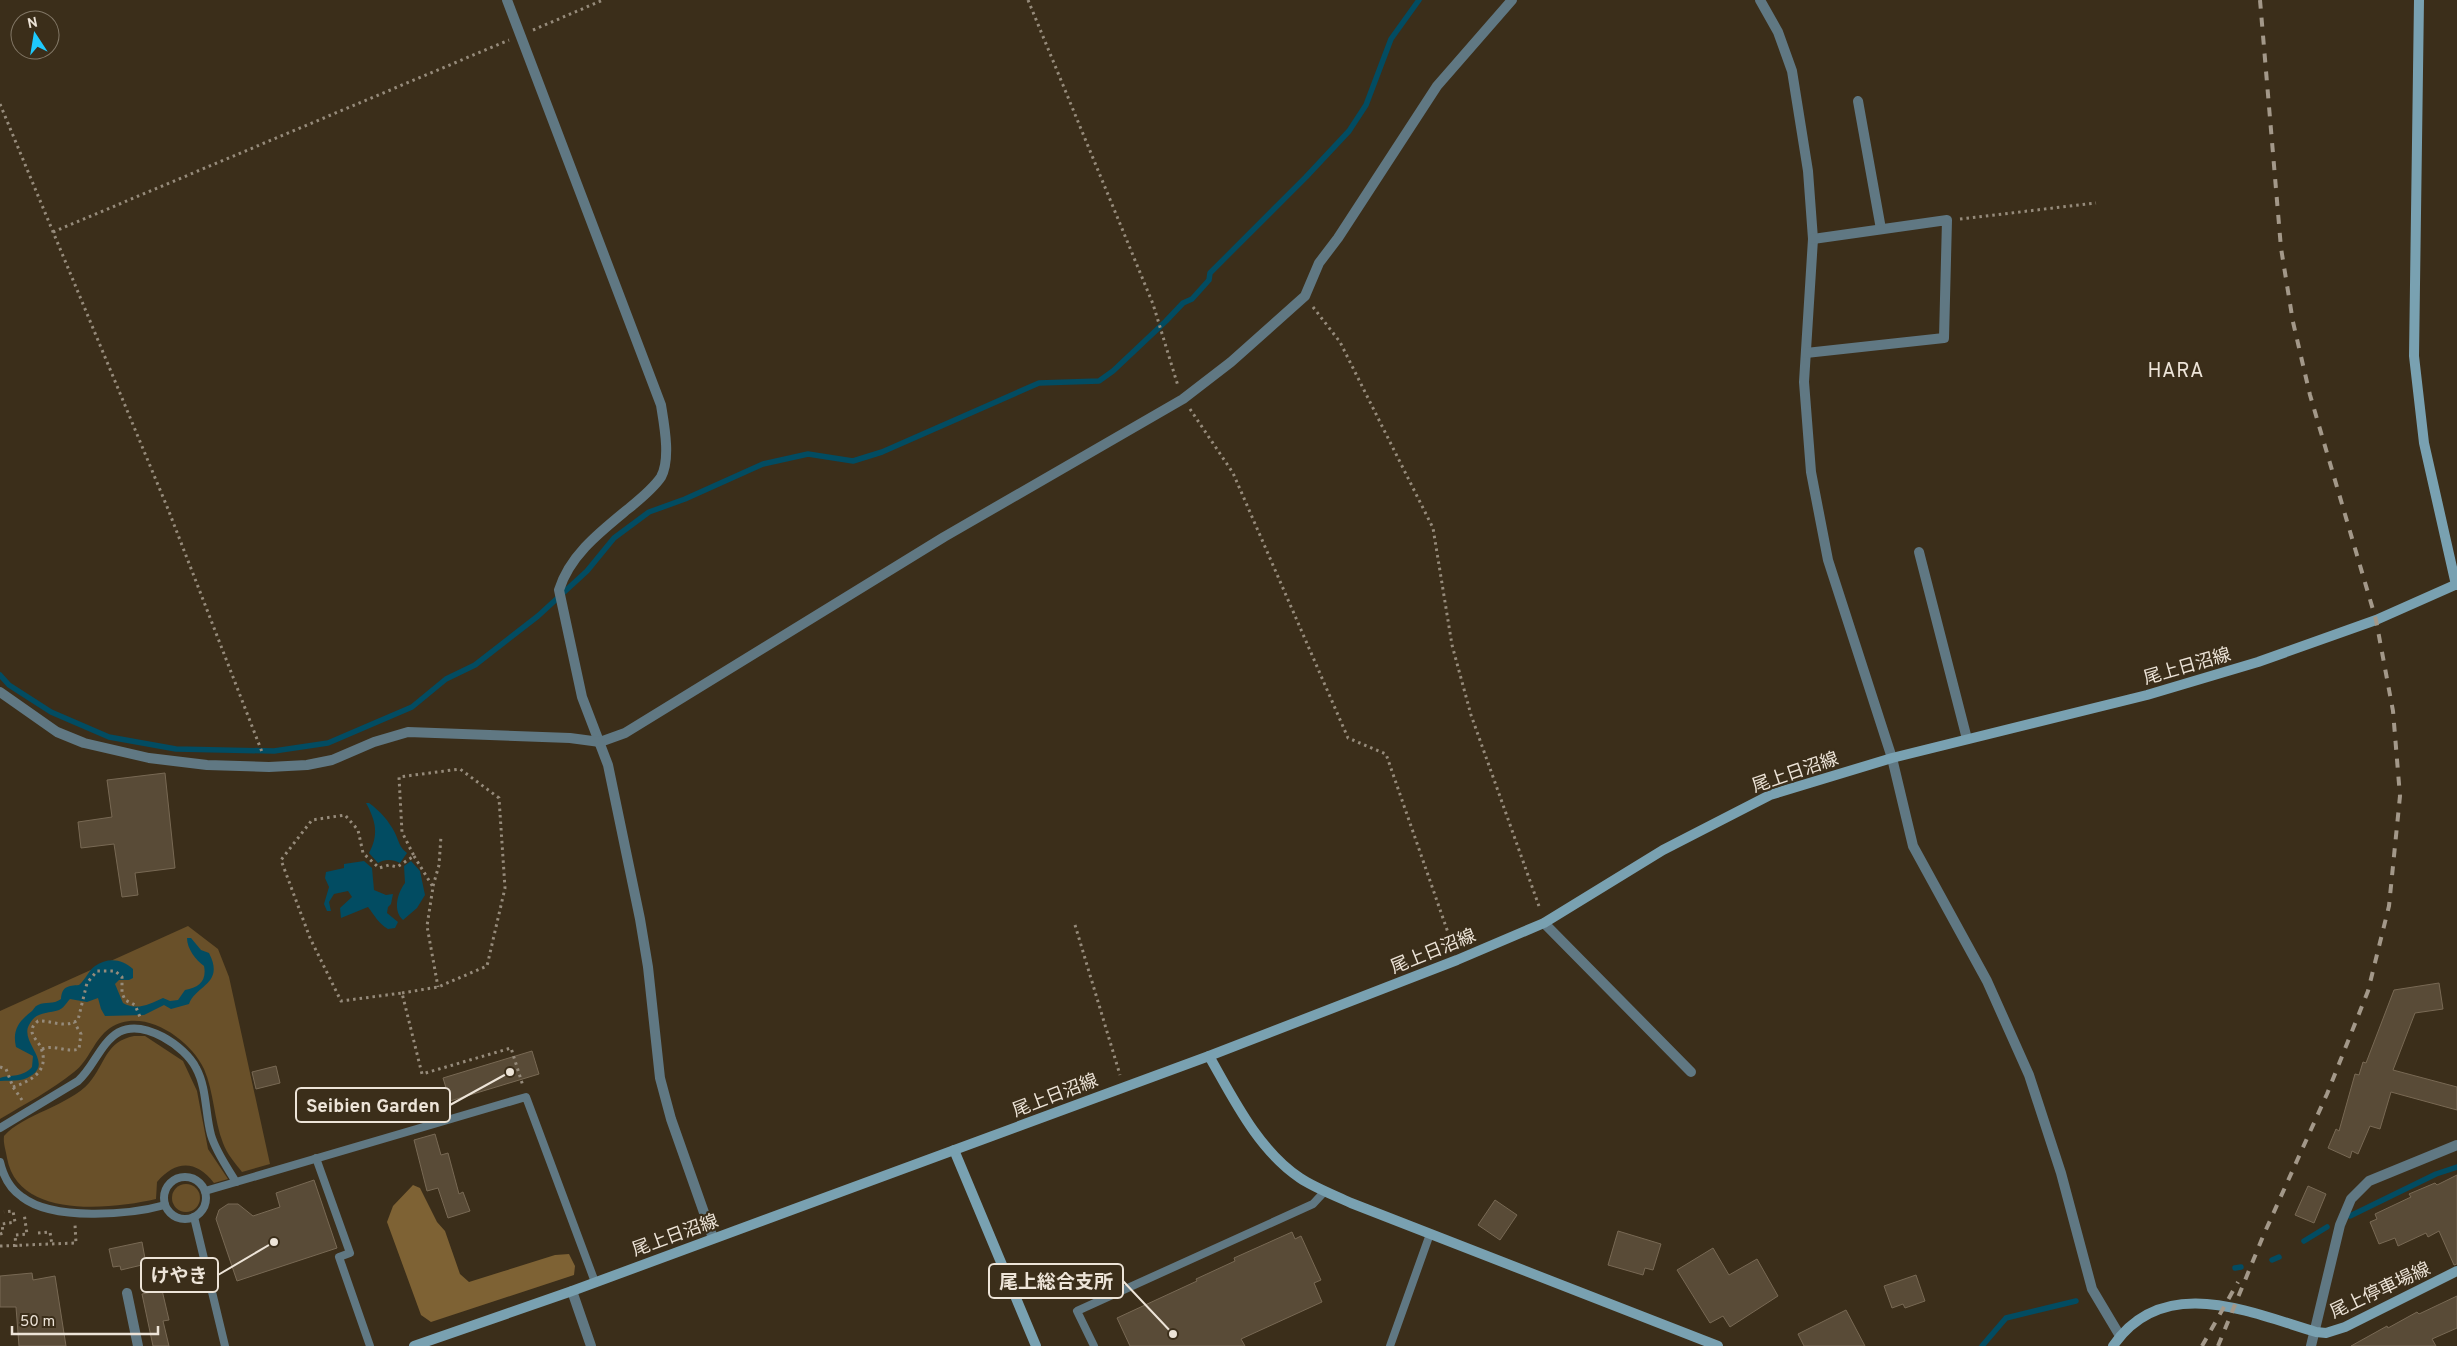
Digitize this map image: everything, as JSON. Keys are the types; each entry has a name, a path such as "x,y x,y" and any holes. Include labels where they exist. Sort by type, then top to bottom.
{"main road":[{"path":"2419,0 2414,356 2424,443 2457,586"},
{"name":"尾上日沼線","path":"414,1346 572,1291 1123,1086 1209,1056 1457,960 1544,923 1663,850 1770,795 1892,758 2147,695 2258,662 2376,620 2457,586"},
{"path":"1209,1056 1236,1104 1279,1162 1300,1178 1325,1191 1430,1234 1718,1346"},
{"path":"954,1150 1036,1346"},
{"name":"尾上停車場線","path":"2316,1332 2326,1332 2345,1327 2457,1271"},
{"path":"2113,1346 2120,1336 2140,1319 2164,1308 2191,1302 2220,1304 2316,1332"}],"street":[{"path":"507,0 660,405 667,443 662,476 642,498 605,527 580,552 564,575 559,590 582,697 608,765 648,967 660,1078 671,1119 713,1238"},
{"path":"0,692 57,732 84,743 149,758 207,765 269,767 307,765 332,760 374,742 408,732 570,738 600,742 625,733 944,537 1183,399 1263,335 1305,296 1319,263 1338,238 1437,86 1512,0"},
{"path":"1760,0 1778,32 1792,71 1808,171 1813,239 1804,382 1811,472 1828,560 1892,758 1913,846 1987,981 2029,1075 2061,1173 2092,1289 2120,1336"},
{"path":"1858,101 1881,230"},
{"path":"1806,353 1944,338 1947,220 1813,239"},
{"path":"1919,552 1967,738"},
{"path":"1544,923 1691,1072"},
{"path":"2311,1346 2316,1332 2340,1225 2351,1199 2369,1182 2457,1145"},
{"path":"572,1291 591,1346"},
{"path":"127,1292 138,1346"}],"lane":[{"path":"0,1128 61,1092 89,1072 109,1039 121,1031 141,1028 152,1030 189,1057 197,1068 211,1134 217,1151 236,1182"},
{"path":"205,1191 526,1096 595,1282"},
{"path":"316,1158 350,1253 339,1257 370,1346"},
{"path":"0,1162 4,1176 22,1198 49,1209 116,1214 165,1205"},
{"path":"179,1177 193,1178 199,1181 205,1191 206,1201 204,1208 194,1217 180,1218 168,1211 165,1205 164,1191 172,1180 179,1177"},
{"path":"1094,1346 1077,1311 1313,1204 1325,1191"},
{"path":"194,1217 225,1346"},
{"path":"1390,1346 1430,1234"}],"path":[{"path":"53,232 603,0"},
{"path":"1028,0 1153,304 1183,399 1233,473 1348,738 1386,754 1457,960"},
{"path":"0,104 168,509 218,642 269,767"},
{"path":"1947,220 2096,204"},
{"path":"1305,296 1340,342 1433,528 1452,644 1471,715 1544,923"},
{"path":"414,856 397,868 389,864 379,868 363,853 358,830 345,815 312,820 281,860 310,938 341,1001 438,987 487,966 505,888 499,798 460,769 399,778 402,832 433,887"},
{"path":"438,987 427,926 433,887 439,865 441,836"},
{"path":"1075,925 1123,1086"},
{"path":"13,1087 35,1078 40,1071 42,1049 32,1033 33,1026 38,1021 45,1020 58,1024 74,1022 80,1014 87,983 97,971 115,971 122,977 122,993 125,1000 135,1005 139,1013 141,1028"},
{"path":"402,993 422,1074 511,1048 526,1096"},
{"path":"42,1049 53,1046 64,1050 79,1049 81,1034 74,1022"},
{"path":"0,1067 6,1069 13,1087 29,1111"},
{"path":"4,1212 24,1209 27,1234 15,1235 16,1247"},
{"path":"0,1234 3,1233 2,1224 14,1222 13,1210"},
{"path":"0,1246 16,1247 76,1243 74,1212"},
{"path":"38,1233 50,1232 52,1245"}],"shaded area":[{"path":"188,926 218,949 229,977 270,1164 242,1172 229,1155 223,1143 204,1069 188,1047 177,1037 151,1023 123,1022 110,1028 100,1038 84,1062 66,1079 0,1119 0,1011"},
{"path":"134,1036 145,1036 183,1061 197,1091 208,1149 228,1179 214,1183 200,1170 186,1166 179,1167 171,1170 157,1182 156,1199 116,1206 69,1206 47,1201 29,1192 15,1178 7,1158 4,1136 22,1122 81,1091 95,1075 112,1048 124,1039"},
{"path":"186,1184 196,1188 200,1198 196,1208 186,1212 176,1208 172,1198 176,1188"},
{"path":"413,1185 420,1188 437,1222 445,1231 460,1274 469,1282 555,1255 569,1254 575,1266 574,1275 431,1322 421,1315 387,1222 393,1206"}],"water":[{"path":"366,803 373,806 387,820 404,851 407,853 400,863 389,860 378,863 369,853 374,840 375,828"},
{"path":"364,861 372,868 374,890 386,895 393,894 387,913 398,922 395,928 388,929 385,927 368,907 341,918 340,908 352,897 348,891 334,894 329,902 331,911 327,911 324,904 329,887 325,878 326,872 344,868 344,864"},
{"path":"411,861 420,871 425,895 417,908 403,920 398,911 397,901 405,883 404,866"},
{"path":"187,938 191,938 201,950 209,953 214,971 212,978 197,992 189,1004 171,1009 164,1005 144,1015 105,1016 98,998 87,1002 70,999 61,1009 38,1015 29,1025 27,1032 39,1066 35,1072 24,1079 0,1081 0,1078 24,1073 32,1067 33,1056 16,1047 16,1031 23,1018 37,1006 61,999 64,989 69,986 79,985 93,968 100,963 115,960 133,969 133,978 119,980 115,984 123,1003 138,1007 163,998 170,1001 178,1000 185,990 194,988 201,983 205,971 204,966 192,954"}],"building":[{"path":"165,773 175,868 135,873 138,895 122,897 114,844 81,848 78,822 112,817 107,780"},
{"path":"2439,983 2443,1009 2415,1013 2393,1070 2457,1087 2457,1110 2391,1092 2380,1129 2370,1126 2358,1154 2352,1151 2350,1158 2328,1148 2336,1129 2339,1131 2355,1074 2359,1075 2363,1062 2366,1063 2394,990"},
{"path":"532,1051 539,1074 450,1101 443,1078"},
{"path":"276,1066 280,1083 256,1089 252,1072"},
{"path":"435,1134 441,1155 448,1153 459,1194 463,1192 470,1211 448,1218 438,1188 427,1191 414,1140"},
{"path":"2457,1175 2457,1264 2454,1265 2439,1231 2428,1237 2426,1233 2398,1246 2395,1238 2379,1244 2370,1222 2377,1219 2375,1214 2411,1197 2409,1194 2435,1183 2437,1185"},
{"path":"314,1180 337,1248 237,1281 216,1219 219,1210 228,1204 238,1204 253,1216 280,1207 276,1193"},
{"path":"2308,1186 2326,1194 2314,1223 2295,1215"},
{"path":"1495,1200 1517,1215 1500,1240 1478,1225"},
{"path":"1618,1231 1661,1244 1653,1270 1645,1268 1643,1275 1608,1265"},
{"path":"1292,1232 1295,1239 1301,1236 1321,1280 1314,1283 1322,1302 1241,1339 1245,1346 1130,1346 1117,1318 1197,1281 1196,1279 1235,1261 1234,1258"},
{"path":"142,1242 146,1264 121,1270 120,1266 113,1267 109,1249"},
{"path":"1713,1248 1729,1275 1757,1259 1778,1296 1730,1327 1723,1316 1710,1323 1677,1270"},
{"path":"32,1273 33,1280 55,1276 66,1346 19,1346 16,1307 0,1307 0,1276"},
{"path":"1916,1275 1925,1301 1905,1308 1903,1304 1892,1308 1884,1286"},
{"path":"162,1290 169,1320 163,1321 169,1346 153,1346 142,1294"},
{"path":"2457,1296 2457,1328 2432,1339 2436,1346 2351,1346 2387,1326 2388,1328 2417,1312 2419,1314"},
{"path":"1846,1310 1865,1346 1804,1346 1798,1334"}],"waterway":[{"path":"0,675 9,685 51,712 109,737 176,749 274,751 328,743 412,707 446,679 475,665 538,616 587,571 614,538 649,512 685,499 763,464 808,454 853,461 882,452 1039,383 1099,381 1113,371 1183,303 1192,299 1209,280 1210,273 1349,131 1366,105 1391,39 1419,0"},
{"path":"2350,1216 2436,1174 2457,1167"},
{"path":"2304,1241 2327,1227"},
{"path":"2272,1260 2279,1257"},
{"path":"2235,1268 2241,1267"},
{"path":"1982,1346 2006,1318 2076,1301"}],"railway":[{"path":"2218,1346 2264,1234 2327,1094 2368,991 2389,906 2400,796 2393,711 2376,620 2310,395 2293,322 2281,248 2260,0"},
{"path":"2202,1346 2238,1282"}],"place":[{"name":"Seibien Garden","path":"510,1072"},
{"name":"けやき","path":"274,1242"},
{"name":"尾上総合支所","path":"1173,1334"}],"district":[{"name":"HARA","path":"2176,370"}]}
